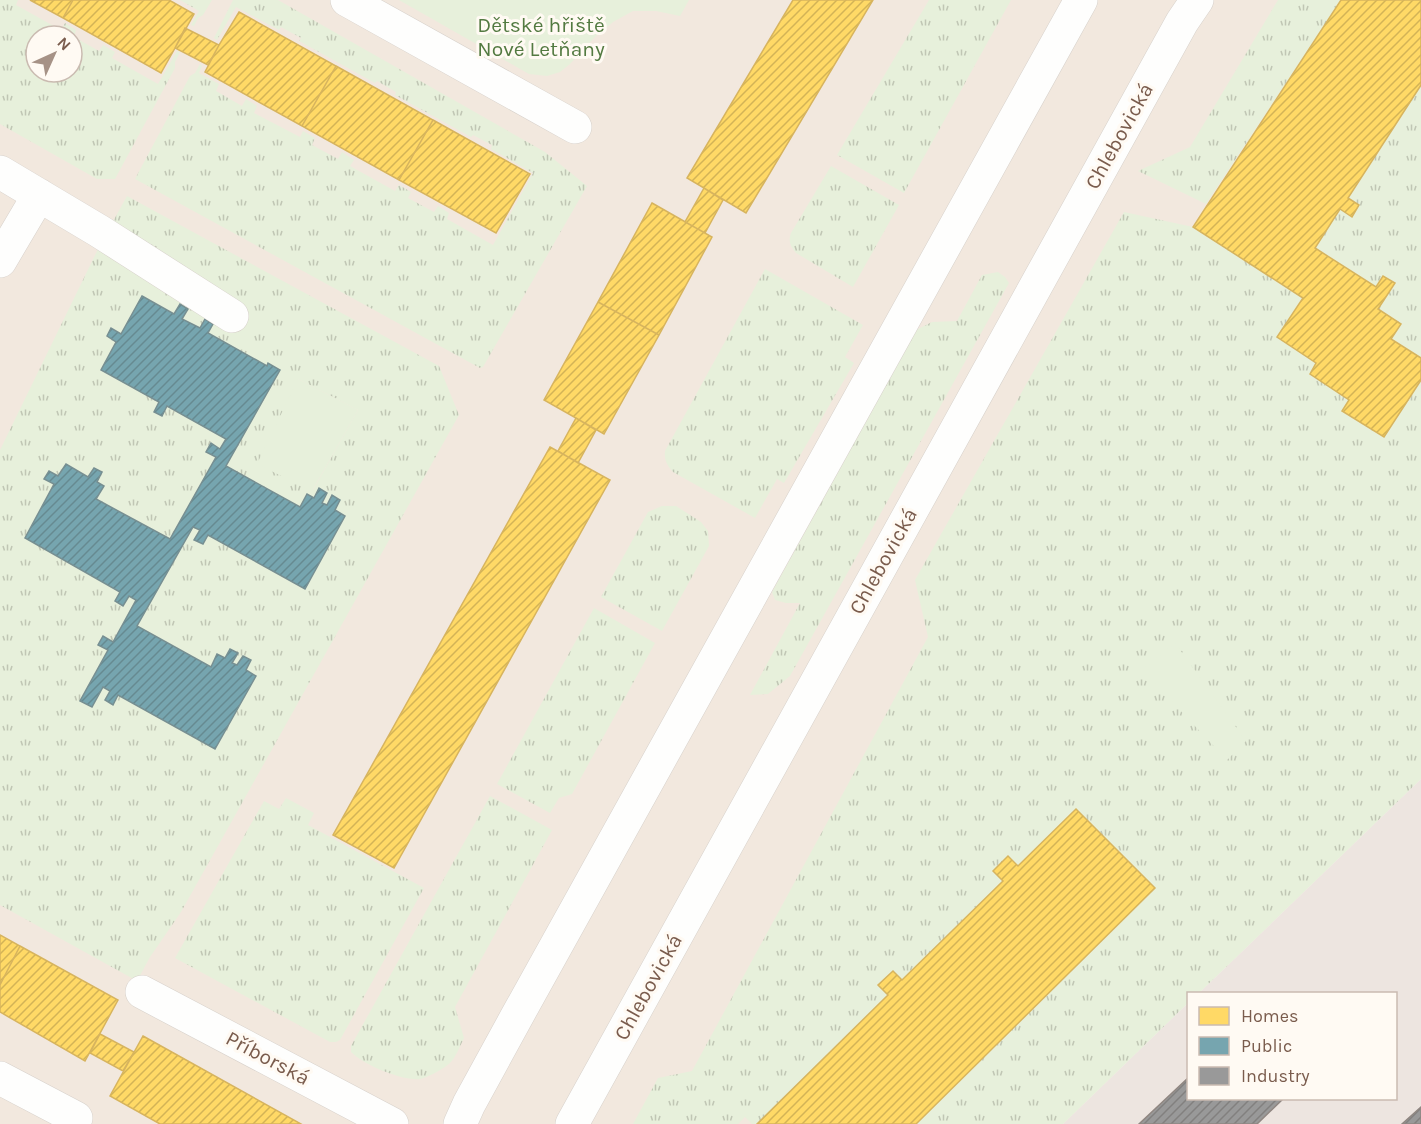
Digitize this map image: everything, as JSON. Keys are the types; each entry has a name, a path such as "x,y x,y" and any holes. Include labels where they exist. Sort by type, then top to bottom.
{"street":[{"path":"347,0 575,127"},
{"path":"460,1124 516,1018 1081,0"},
{"name":"Chlebovická","path":"572,1124 1176,33 1197,0"},
{"path":"0,172 232,316"},
{"path":"0,261 39,195"},
{"name":"Příborská","path":"142,992 392,1124"},
{"path":"0,1078 76,1118"}],"shaded area":[{"path":"0,0 1421,0 1421,779 1200,992 1187,992 1187,1004 1063,1124 0,1124"},
{"path":"1421,779 1421,1124 1063,1124 1187,1004 1187,1100 1397,1100 1397,992 1200,992"}],"green space":[{"path":"0,0 18,0 16,5 50,24 24,24 24,84 84,84 84,43 99,51 103,45 115,52 112,58 158,84 177,51 180,52 175,68 115,179 97,179 0,124"},
{"path":"180,0 212,0 194,26 191,25 199,11"},
{"path":"233,0 278,0 545,152 587,186 483,367 480,368 135,179 190,76 195,73 200,64 202,66 199,73 219,84 216,91 242,106 246,99 257,106 254,113 300,137 303,131 315,138 312,145 338,159 342,152 354,160 350,166 395,191 399,185 411,192 408,198 434,212 438,206 449,213 447,219 493,245 533,173 491,149 492,145 473,135 471,137 395,95 396,92 377,81 375,83 299,41 301,38 281,27 279,30 236,7 217,40 214,38"},
{"name":"Dětské hřiště Nové Letňany","path":"399,0 689,0 680,16 656,11 633,11 613,22 596,36 560,72 547,76 529,74"},
{"path":"929,0 1011,0 904,193 837,155"},
{"path":"1278,0 1341,0 1206,204 1138,171 1190,147"},
{"path":"1421,85 1421,358 1391,339 1400,324 1378,309 1395,283 1383,276 1376,287 1315,248 1340,209 1352,216 1359,205 1348,198"},
{"path":"831,166 899,205 853,287 796,253 790,241 791,233"},
{"path":"127,196 439,366 459,415 181,912 150,957 137,981 0,905 0,450 100,245","holes":["142,297 174,314 180,305 187,309 182,319 200,328 205,320 213,323 208,333 266,366 269,363 279,370 226,466 300,507 307,494 314,498 319,488 327,493 322,503 345,516 304,589 208,535 203,544 195,540 200,530 193,527 137,626 211,667 217,655 225,658 230,649 238,653 232,663 237,665 243,656 251,660 246,670 256,676 215,749 118,695 113,705 105,700 110,691 103,687 92,706 108,650 136,600 129,596 123,606 115,601 120,592 54,484 44,479 49,471 58,476 66,464 88,477 94,468 102,472 97,482 104,486 96,499 170,539 216,457 211,443 220,449 226,439 167,406 162,416 154,412 159,402 116,342 107,336 112,328 121,334","298,379 358,410 313,490"]},
{"path":"1124,212 1193,227 1303,298 1277,337 1316,363 1310,374 1349,400 1342,411 1384,437 1421,380 1421,779 1200,992 1187,992 1187,1004 1063,1124 916,1124 1155,888 1076,809 1018,866 1008,857 1003,881 902,980 893,971 878,985 888,995 757,1124 752,1124 745,1117 738,1124 633,1124 658,1078 692,1071 928,637 915,580"},
{"path":"765,269 863,325 845,357 854,363 784,483 777,479 755,518 673,472 666,462 665,451"},
{"path":"998,272 1009,283 790,676 768,694 750,695 800,603 775,600 772,592 916,330 932,322 957,321 982,275"},
{"path":"298,379 358,410 312,491 257,464"},
{"path":"662,506 676,506 701,522 708,531 709,546 662,631 601,597 648,512"},
{"path":"594,608 655,643 572,794 559,798 550,813 497,784"},
{"path":"1175,643 1246,741 1227,760 1142,670"},
{"path":"490,796 552,830 455,1007 464,1038 454,1058 440,1070 420,1079 384,1071 357,1057 351,1052 351,1046"},
{"path":"286,798 314,813 308,825 424,888 340,1040 336,1042 330,1042 175,958 264,801 279,809"}],"building: Homes":[{"path":"30,0 73,0 63,18"},
{"path":"73,0 169,0 194,14 161,73 84,30 84,24 74,24 63,18"},
{"path":"793,0 873,0 746,213 687,178"},
{"path":"1341,0 1421,0 1421,85 1348,198 1359,205 1352,217 1340,209 1315,248 1376,287 1383,276 1395,283 1378,309 1401,324 1391,339 1421,358 1421,380 1384,437 1342,411 1349,400 1310,374 1316,363 1277,337 1303,298 1193,227"},
{"path":"239,12 336,66 302,126 205,72"},
{"path":"185,28 219,45 208,65 175,48"},
{"path":"336,66 433,120 399,180 302,126"},
{"path":"433,120 530,174 496,233 399,180"},
{"path":"704,188 723,200 705,233 685,222"},
{"path":"652,203 712,237 659,335 598,302"},
{"path":"598,302 659,335 604,434 544,400"},
{"path":"576,418 596,430 578,463 558,451"},
{"path":"550,447 610,480 394,868 333,835"},
{"path":"1076,809 1155,888 916,1124 757,1124 888,995 878,985 893,971 902,980 1003,881 993,871 1008,856 1018,866"},
{"path":"0,935 20,946 0,985"},
{"path":"20,946 118,1000 85,1061 0,1012 0,985"},
{"path":"100,1034 134,1052 123,1071 90,1053"},
{"path":"143,1036 301,1124 160,1124 110,1096"}],"building: Public":[{"path":"142,296 174,314 180,304 188,309 182,319 200,328 205,319 213,324 208,333 267,366 268,363 280,370 226,466 300,507 307,494 314,498 319,488 327,493 322,503 327,505 332,495 340,500 335,510 345,516 305,589 208,535 203,544 194,540 200,530 193,527 137,626 211,667 217,654 225,658 230,649 238,653 232,663 237,665 243,656 251,660 246,670 256,676 215,749 118,695 113,705 105,700 110,691 103,687 92,707 80,701 108,650 98,645 103,636 113,642 136,600 129,596 123,606 115,601 120,592 25,538 54,484 44,479 49,471 58,476 66,464 88,477 94,468 102,472 97,482 104,486 96,499 170,539 216,457 206,452 211,443 220,449 226,439 167,406 162,416 154,412 159,402 101,370 116,342 107,336 111,328 121,334"}],"building: Industry":[{"path":"1187,1079 1187,1100 1282,1100 1257,1124 1139,1124"},
{"path":"1421,1107 1421,1124 1402,1124"}]}
